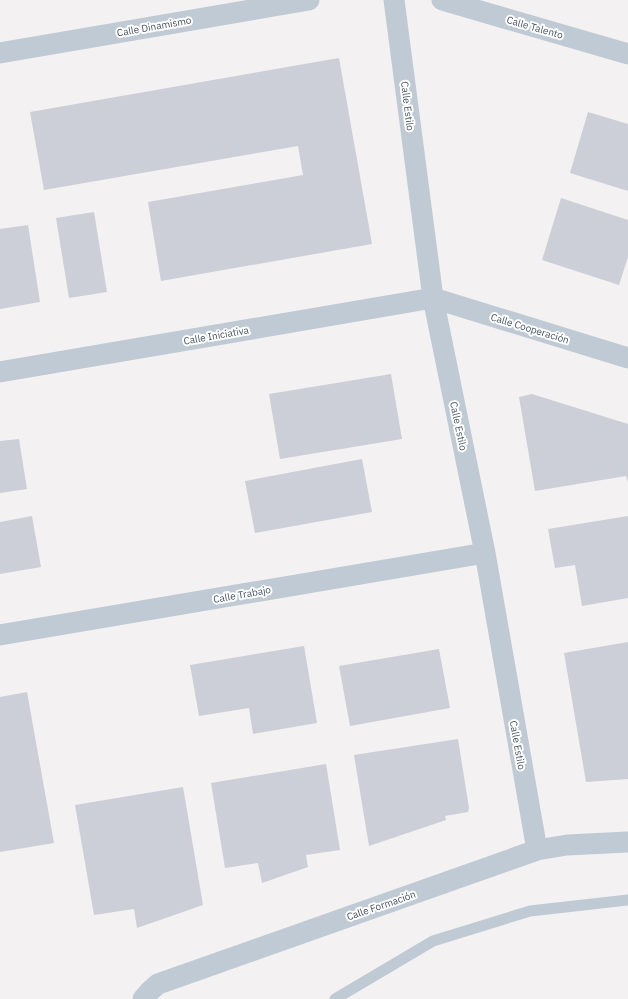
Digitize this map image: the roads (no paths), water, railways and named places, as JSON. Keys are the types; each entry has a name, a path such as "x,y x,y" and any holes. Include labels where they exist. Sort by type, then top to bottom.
{"street":[{"name":"Calle Dinamismo","path":"0,53 309,0"},
{"name":"Calle Estilo","path":"394,0 433,298 485,553 536,850"},
{"name":"Calle Talento","path":"442,0 628,54"},
{"name":"Calle Cooperación","path":"433,298 628,358"},
{"name":"Calle Iniciativa","path":"0,372 433,298"},
{"name":"Calle Trabajo","path":"0,635 485,553"},
{"name":"Calle Formación","path":"144,999 158,984 536,850 567,845 628,842"}],"lane":[{"path":"335,999 433,941 530,911 628,900"}]}
